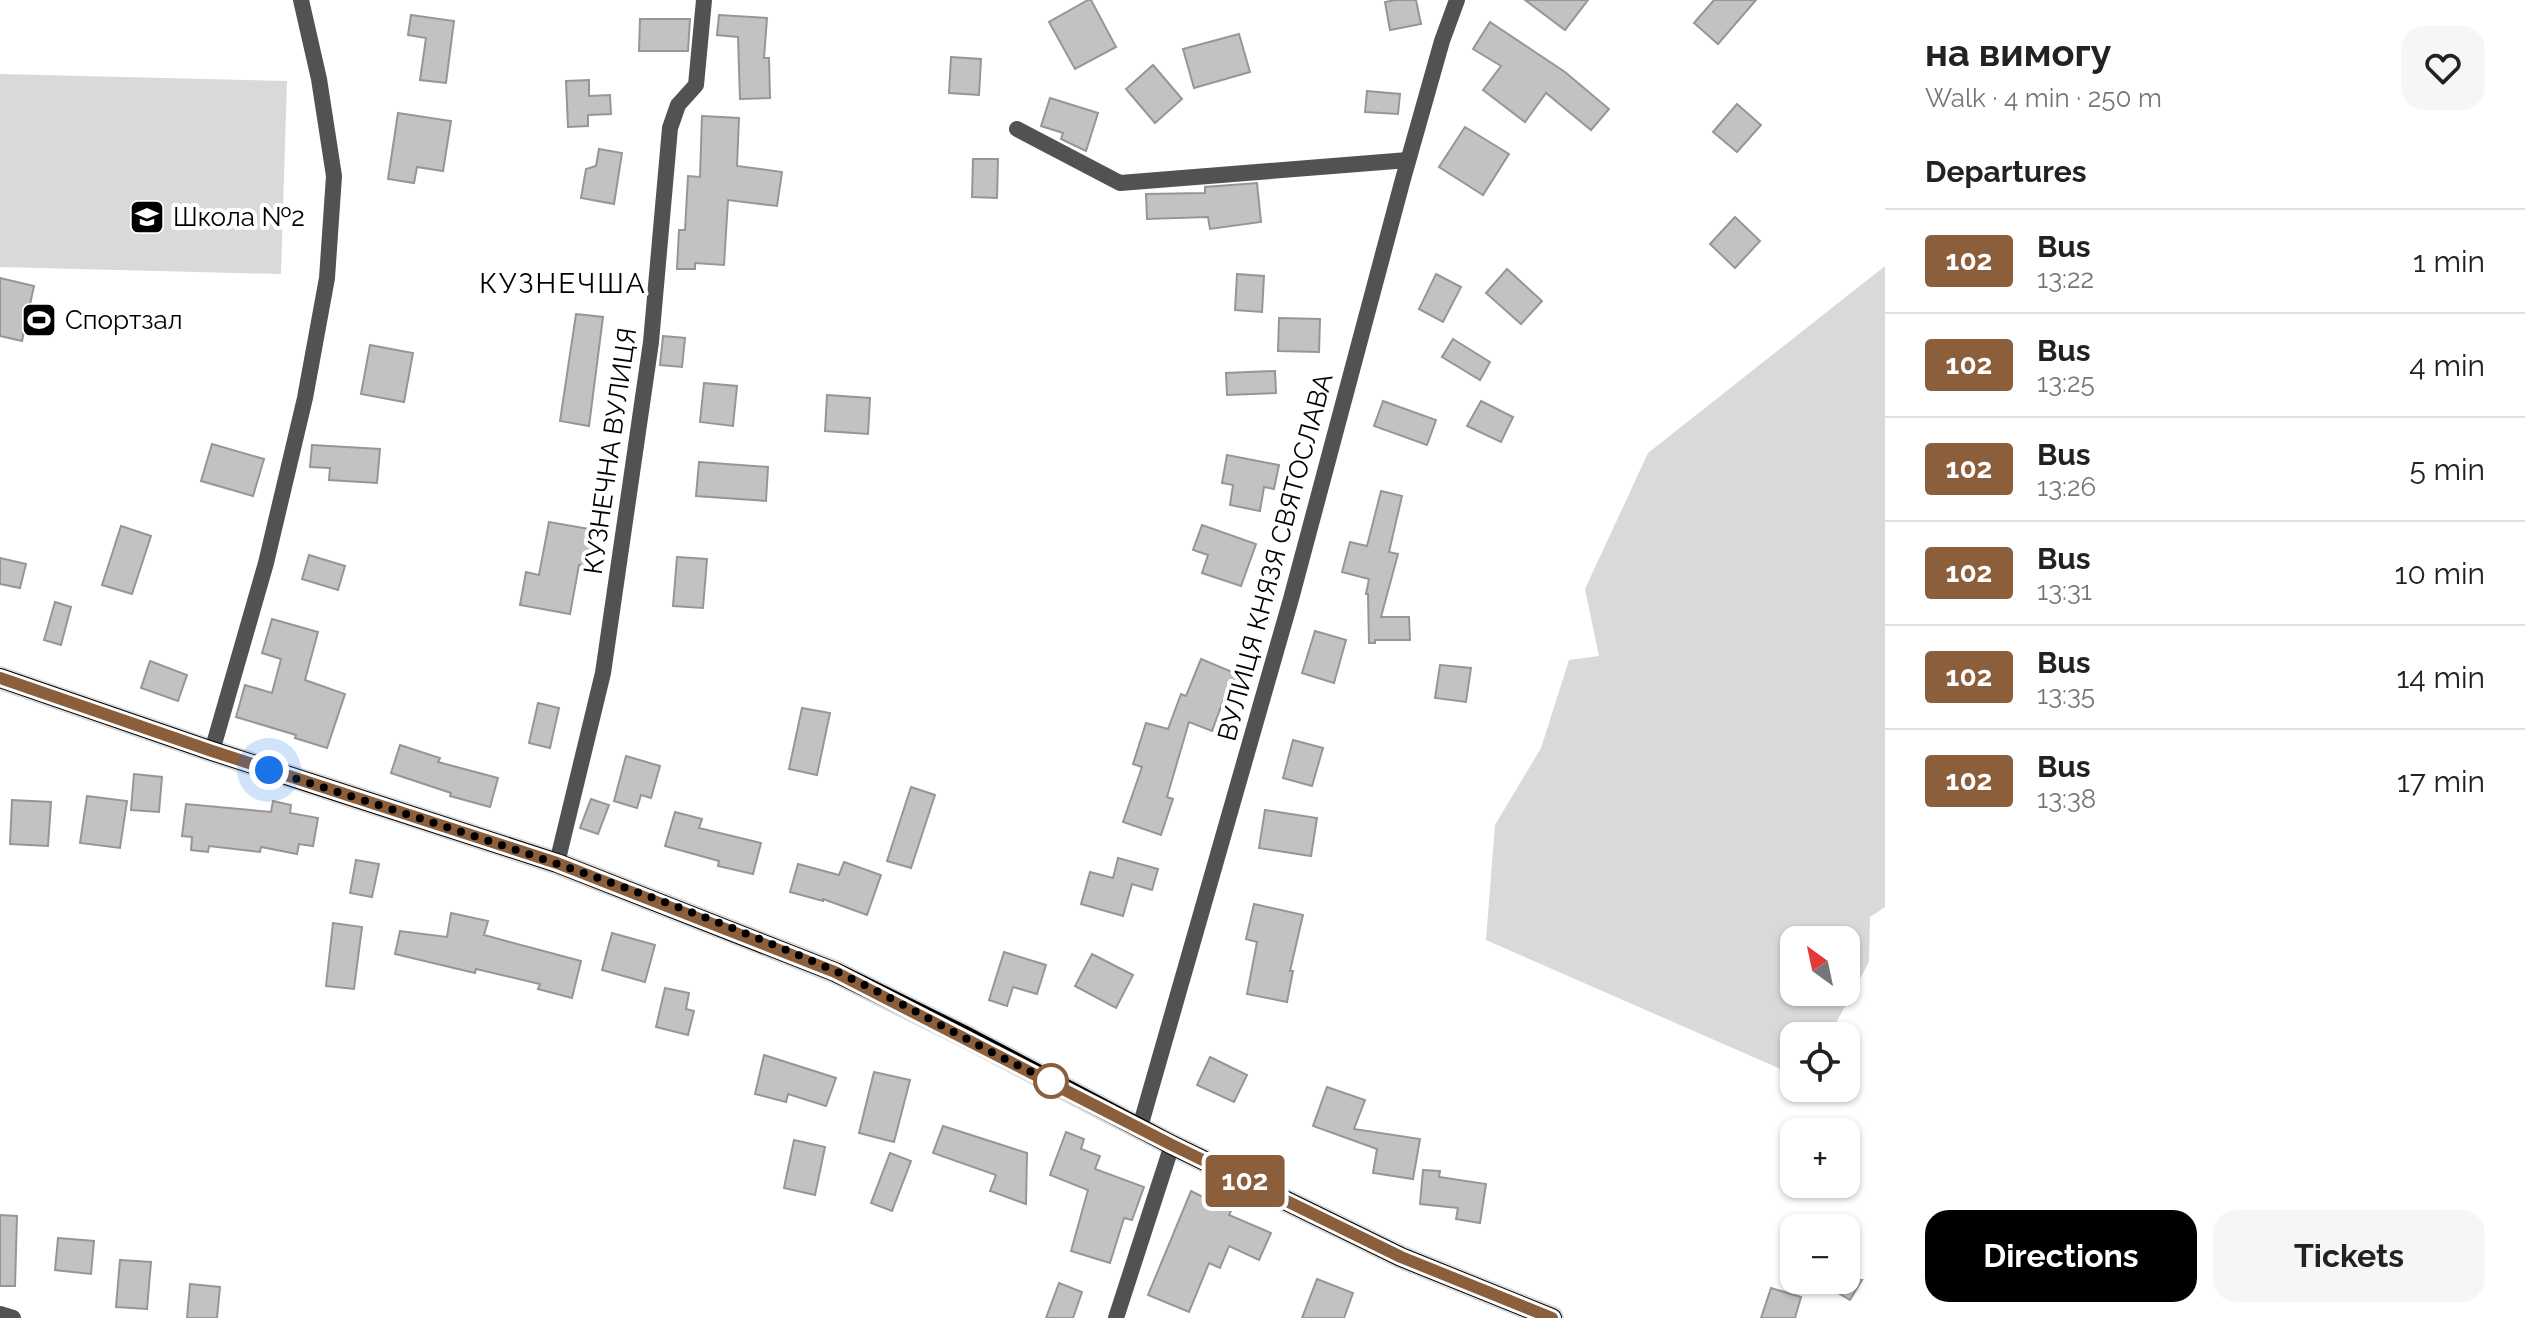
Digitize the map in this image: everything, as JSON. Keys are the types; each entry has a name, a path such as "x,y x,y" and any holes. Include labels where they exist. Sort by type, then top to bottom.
{"main road":[{"path":"0,678 212,751 557,863 835,972 1172,1145 1401,1257 1552,1318"}],"street":[{"path":"212,751 266,563 305,398 327,278 334,176 319,79 301,0"},
{"name":"КУЗНЕЧНА ВУЛИЦЯ","path":"557,863 603,673 651,342 670,128 678,105 696,85 704,0"},
{"name":"ВУЛИЦЯ КНЯЗЯ СВЯТОСЛАВА","path":"1140,1127 1291,599 1408,160 1457,0"},
{"path":"1017,129 1120,183 1408,160"},
{"path":"1116,1318 1172,1145"},
{"path":"0,1314 13,1318"}],"shaded area":[{"path":"0,74 287,81 281,274 0,267"},
{"path":"1885,266 1885,907 1870,917 1869,962 1860,979 1860,926 1780,926 1780,1006 1845,1006 1837,1022 1780,1022 1780,1069 1486,940 1495,825 1541,748 1569,660 1599,656 1585,589 1648,453"}],"building":[{"path":"1091,0 1116,47 1075,69 1049,22"},
{"path":"1416,0 1421,24 1390,30 1385,2"},
{"path":"1525,0 1588,0 1565,30"},
{"path":"1714,0 1756,0 1718,44 1694,23"},
{"path":"411,15 454,21 446,83 420,80 426,38 408,35"},
{"path":"719,15 767,18 764,58 769,58 770,98 740,99 738,37 717,35"},
{"path":"640,19 690,19 688,51 639,51"},
{"path":"1490,22 1565,72 1609,109 1591,130 1546,93 1525,122 1483,90 1501,66 1473,49"},
{"path":"1239,34 1250,72 1194,88 1183,49"},
{"path":"951,57 981,59 979,95 949,93"},
{"path":"1153,65 1182,99 1155,123 1126,89"},
{"path":"589,80 589,96 610,95 611,114 588,115 588,126 568,127 566,81"},
{"path":"1367,91 1400,94 1398,114 1365,112"},
{"path":"1050,98 1098,113 1086,151 1061,139 1063,133 1041,126"},
{"path":"1737,104 1761,125 1737,152 1713,132"},
{"path":"398,113 451,121 443,171 417,167 414,183 388,179"},
{"path":"702,116 739,118 737,166 782,172 777,206 728,200 724,265 695,263 695,269 677,269 679,230 685,230 688,176 700,177"},
{"path":"1465,127 1509,154 1483,195 1439,167"},
{"path":"599,149 622,153 614,204 581,198 586,169 596,166"},
{"path":"973,159 998,159 997,198 972,197"},
{"path":"1257,183 1261,222 1210,229 1208,217 1147,219 1146,194 1205,193 1205,187"},
{"path":"1735,217 1760,241 1735,268 1710,244"},
{"path":"1507,269 1542,301 1521,324 1486,293"},
{"path":"1237,274 1264,276 1262,312 1235,310"},
{"path":"1436,274 1461,287 1443,322 1419,309"},
{"path":"0,278 34,286 22,341 0,336"},
{"path":"576,314 603,317 589,426 560,421"},
{"path":"1279,318 1320,319 1319,352 1278,351"},
{"path":"663,336 685,338 682,367 660,365"},
{"path":"1453,339 1490,362 1480,380 1442,357"},
{"path":"370,345 413,353 404,402 361,394"},
{"path":"1275,371 1276,393 1227,395 1226,373"},
{"path":"704,383 737,386 733,426 700,422"},
{"path":"827,395 870,398 868,434 825,431"},
{"path":"1383,401 1436,420 1427,445 1374,426"},
{"path":"1481,401 1513,417 1501,442 1467,426"},
{"path":"212,444 264,459 253,496 201,481"},
{"path":"312,445 380,449 377,483 329,480 330,468 310,467"},
{"path":"1227,455 1279,465 1274,489 1264,487 1260,511 1230,505 1233,485 1222,483"},
{"path":"699,462 768,467 766,501 696,496"},
{"path":"1381,491 1402,496 1389,552 1398,554 1381,617 1409,617 1410,640 1375,640 1375,643 1369,643 1366,594 1369,579 1342,572 1350,542 1367,546"},
{"path":"549,522 595,530 589,567 579,565 570,614 520,605 526,572 539,575"},
{"path":"1202,525 1256,544 1241,586 1202,573 1208,555 1193,550"},
{"path":"121,526 151,536 132,594 102,585"},
{"path":"309,555 345,566 338,590 302,579"},
{"path":"677,557 707,559 703,608 673,606"},
{"path":"0,558 26,564 20,588 0,584"},
{"path":"55,602 71,607 61,645 44,640"},
{"path":"272,619 318,632 305,680 345,694 327,748 236,717 245,685 272,693 281,659 262,653"},
{"path":"1315,631 1346,640 1334,683 1302,673"},
{"path":"1201,659 1237,674 1229,694 1226,693 1212,731 1189,722 1167,797 1173,799 1161,835 1123,822 1142,767 1133,764 1146,723 1168,729 1181,694 1186,696"},
{"path":"150,661 187,675 178,701 141,688"},
{"path":"1440,665 1471,668 1466,702 1435,698"},
{"path":"538,703 559,708 550,748 529,743"},
{"path":"802,708 830,713 817,775 789,769"},
{"path":"1293,740 1323,748 1312,786 1283,778"},
{"path":"400,745 440,758 438,762 498,778 490,807 450,796 451,793 391,773"},
{"path":"626,756 660,766 651,798 641,795 637,808 614,801"},
{"path":"134,774 162,777 159,812 131,810"},
{"path":"911,787 935,795 911,868 887,861"},
{"path":"87,796 127,801 120,848 80,843"},
{"path":"591,799 609,805 598,834 580,828"},
{"path":"12,800 51,802 48,846 10,844"},
{"path":"273,801 291,805 290,813 318,818 313,846 299,844 297,854 261,847 260,852 209,846 208,852 191,850 192,837 182,836 186,804 271,812"},
{"path":"1265,810 1317,818 1311,856 1259,848"},
{"path":"675,812 702,819 699,828 761,843 753,874 718,866 719,861 665,846"},
{"path":"1118,858 1158,869 1152,890 1132,884 1123,916 1081,904 1090,872 1113,878"},
{"path":"356,860 379,864 372,897 350,893"},
{"path":"844,862 881,875 867,915 823,899 790,892 798,864 839,875"},
{"path":"1254,904 1303,915 1290,971 1293,971 1287,1002 1247,994 1257,942 1246,939"},
{"path":"451,913 488,921 484,935 581,961 572,998 538,989 540,984 395,954 400,931 447,937"},
{"path":"333,923 362,927 354,989 326,986"},
{"path":"612,933 655,945 645,982 602,970"},
{"path":"1004,952 1046,965 1037,994 1013,987 1007,1006 989,1000"},
{"path":"1092,954 1133,975 1116,1008 1075,986"},
{"path":"665,988 689,993 686,1009 694,1011 688,1035 656,1027"},
{"path":"764,1055 836,1078 826,1106 788,1094 786,1102 755,1094"},
{"path":"1210,1057 1247,1075 1234,1102 1197,1085"},
{"path":"874,1072 910,1080 894,1142 859,1133"},
{"path":"1327,1087 1365,1100 1354,1129 1420,1139 1413,1179 1373,1173 1377,1149 1313,1126"},
{"path":"943,1126 1027,1153 1026,1204 990,1191 996,1175 933,1153"},
{"path":"1066,1132 1084,1139 1081,1149 1100,1156 1095,1169 1144,1187 1132,1220 1124,1218 1110,1263 1071,1251 1088,1190 1050,1175"},
{"path":"794,1140 825,1147 815,1195 784,1188"},
{"path":"890,1153 911,1161 892,1211 871,1203"},
{"path":"1423,1170 1440,1171 1439,1177 1486,1184 1480,1223 1456,1219 1458,1208 1420,1204"},
{"path":"1191,1191 1231,1211 1229,1215 1271,1233 1259,1260 1229,1246 1220,1268 1209,1263 1189,1312 1148,1295"},
{"path":"0,1215 17,1216 15,1286 0,1286"},
{"path":"58,1238 94,1241 91,1274 55,1270"},
{"path":"120,1260 151,1262 147,1309 116,1307"},
{"path":"1317,1279 1353,1293 1344,1318 1302,1318"},
{"path":"1059,1283 1082,1292 1073,1318 1046,1318"},
{"path":"190,1284 220,1287 217,1318 187,1318"},
{"path":"1771,1288 1780,1291 1780,1294 1801,1297 1795,1318 1761,1318"},
{"path":"1840,1294 1854,1294 1850,1300"}],"bus line":[{"name":"102","path":"0,678 212,751 557,863 835,972 967,1037 1172,1145 1401,1257 1552,1318"}],"place":[{"name":"Школа №2","path":"147,217"},
{"name":"Спортзал","path":"39,320"}],"district":[{"name":"КУЗНЕЧША","path":"563,283"}],"route":[{"path":"269,770 557,863 711,922 835,972 1051,1081"}]}
